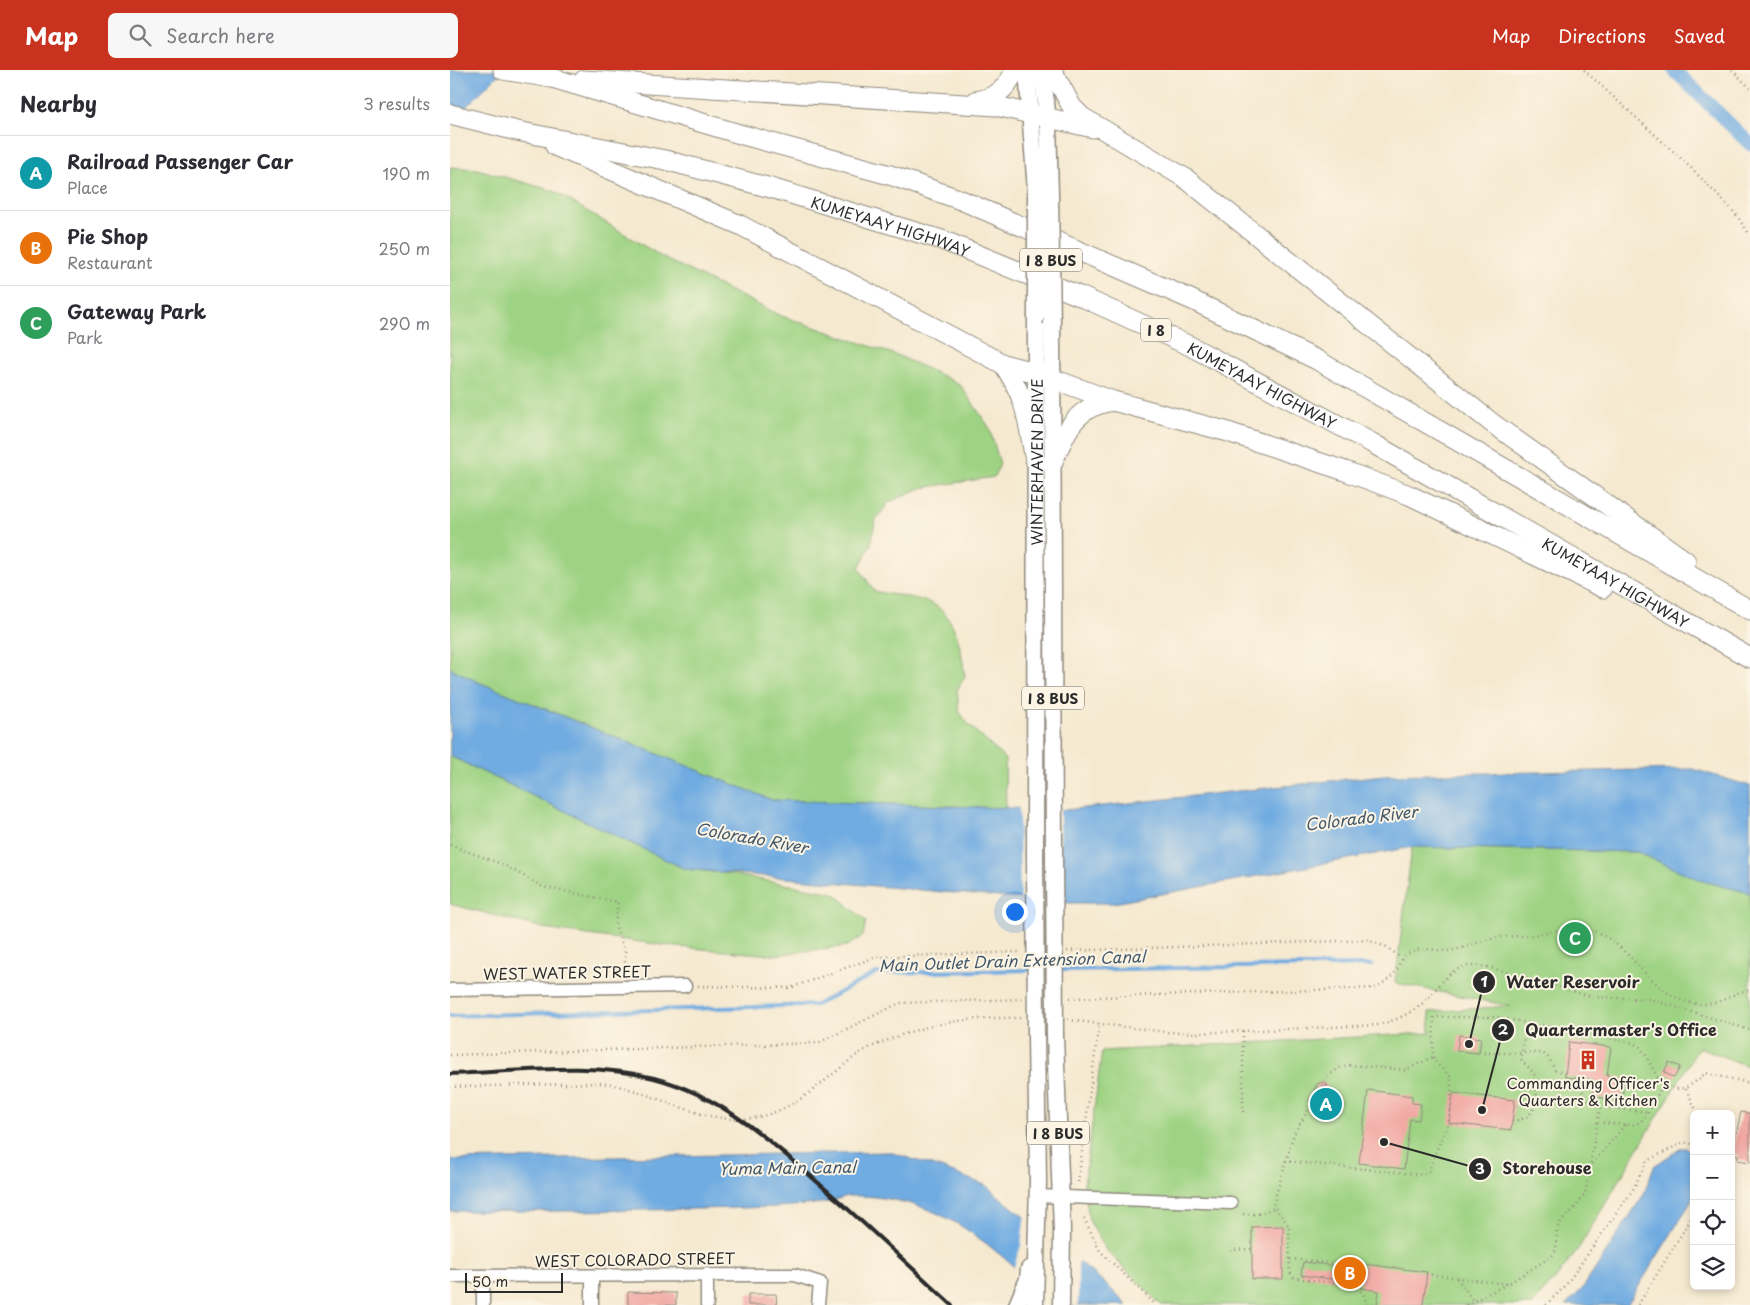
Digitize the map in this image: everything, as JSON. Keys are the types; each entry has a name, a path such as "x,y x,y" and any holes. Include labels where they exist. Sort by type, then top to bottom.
{"highway":[{"path":"503,70 552,78 996,106 1102,130"},
{"path":"962,104 988,99 997,95 1003,90 1015,70"},
{"path":"1052,70 1072,107 1102,130 1157,160 1192,184 1492,422 1750,609"},
{"path":"552,78 743,135 890,174 961,200 1190,299 1317,360 1750,609"},
{"name":"KUMEYAAY HIGHWAY","path":"450,114 516,131 665,160 771,188 942,240 1082,297 1190,346 1372,443 1747,657"},
{"path":"516,131 740,225 1003,364 1044,375 1113,401 1270,446 1409,495 1747,657"},
{"path":"1003,364 1019,388 1044,462"},
{"path":"1044,462 1080,414 1098,403 1113,401"}],"main road":[{"name":"WINTERHAVEN DRIVE","path":"1027,70 1040,117"},
{"name":"WINTERHAVEN DRIVE","path":"1042,70 1040,117 1052,324 1044,375"},
{"name":"WINTERHAVEN DRIVE","path":"1037,1196 1036,542 1044,462 1044,375 1036,317 1043,193"},
{"name":"WINTERHAVEN DRIVE","path":"1044,462 1052,542 1055,1035 1060,1197"},
{"name":"I 8 BUS","path":"1033,1291 1037,1196"},
{"name":"I 8 BUS","path":"1060,1197 1062,1231 1061,1305"},
{"path":"1017,1305 1033,1291"}],"street":[{"name":"WEST WATER STREET","path":"450,990 685,986"},
{"path":"1037,1196 1231,1203"},
{"path":"707,1274 707,1305"},
{"name":"WEST COLORADO STREET","path":"450,1276 795,1275 820,1283 818,1305"},
{"path":"483,1276 483,1305"},
{"path":"592,1277 592,1305"}],"path":[{"path":"1584,70 1688,164 1735,213 1750,235"},
{"path":"1732,70 1750,88"},
{"path":"450,844 504,865 543,887 618,902 615,925 625,952 625,987"},
{"path":"1069,998 1377,988 1394,975 1401,958 1416,950 1452,951 1494,938 1539,935 1559,929 1578,928 1594,930 1608,937 1627,952 1654,984 1677,998 1706,1004 1715,1003 1741,990 1750,990"},
{"path":"1062,1019 1166,1032 1243,1031 1377,1025 1398,1020 1424,1002 1449,973 1473,966 1488,967 1594,997 1650,999 1750,1030"},
{"path":"450,1055 818,1043 900,1003 1029,999"},
{"path":"1285,1161 1423,1175 1430,1170 1432,1159 1447,1127 1451,1089 1450,1077 1436,1063 1433,1057 1434,1017 1497,1017 1633,1043 1645,1054 1662,1086 1675,1090 1686,1089 1706,1073 1750,1083"},
{"path":"450,1087 599,1083 620,1085 710,1116 751,1118 775,1112 792,1104 822,1085 859,1054 913,1030 956,1019 1028,1018"},
{"path":"1512,1121 1524,1119 1531,1113 1534,1103 1536,1083 1534,1074 1522,1062 1521,1053 1526,1022"},
{"path":"1078,1182 1099,1023"},
{"path":"1243,1031 1243,1116"},
{"path":"1484,1053 1543,1053 1549,1058 1555,1070 1566,1073"},
{"path":"1367,1305 1363,1293 1353,1284 1294,1278 1290,1272 1289,1226 1286,1219 1273,1205 1294,1134 1328,1076 1339,1068 1351,1065 1405,1070 1433,1057"},
{"path":"1580,1078 1582,1091 1586,1099 1600,1107 1648,1112"},
{"path":"1599,1122 1637,1125 1648,1112 1662,1086"},
{"path":"1686,1089 1696,1110"},
{"path":"1466,1305 1508,1284 1552,1256 1556,1250 1557,1229 1562,1220 1575,1208 1585,1194 1599,1122 1600,1107"},
{"path":"1591,1165 1625,1125"},
{"path":"1546,1305 1566,1285 1616,1214 1632,1191 1647,1161 1684,1142 1690,1144"},
{"path":"1243,1214 1258,1214 1274,1208"},
{"path":"1084,1218 1100,1251 1156,1305"},
{"path":"1638,1305 1690,1220"},
{"path":"1230,1250 1252,1249"},
{"path":"1290,1259 1364,1266"},
{"path":"1426,1274 1508,1284"},
{"path":"1457,1278 1473,1301"}],"green space":[{"path":"450,167 477,169 554,191 664,258 779,315 899,356 961,386 989,427 1000,464 994,477 921,488 889,502 875,521 871,544 859,568 874,591 928,602 938,607 951,623 962,655 965,676 957,690 959,711 969,725 1005,759 1006,808 772,800 478,682 450,668"},
{"path":"450,756 685,869 724,873 834,893 866,921 863,936 847,946 773,955 678,947 551,930 450,904"},
{"path":"1412,847 1637,852 1703,881 1750,893 1750,1067 1699,1047 1580,1246 1557,1277 1532,1305 1161,1305 1106,1250 1089,1220 1084,1184 1102,1051 1430,1033 1429,1012 1510,1006 1395,983"}],"water":[{"path":"450,70 503,70 450,123"},
{"name":"Colorado River","path":"450,668 478,682 772,800 1066,810 1384,775 1693,769 1750,786 1750,893 1703,881 1637,852 1412,847 1114,903 1067,903 685,869 450,756"},
{"path":"1681,1148 1687,1148 1690,1151 1690,1203 1627,1305 1566,1305 1583,1288 1644,1194 1654,1166"},
{"path":"889,1152 938,1167 985,1185 1106,1284 1127,1305 1055,1305 993,1249 958,1224 940,1214 921,1207 877,1197 847,1196 822,1203 776,1207 450,1211 450,1160"}],"pier":[{"path":"1019,806 1060,808 1061,905 1020,902"},
{"path":"1025,1213 1078,1257 1078,1305 1051,1305 1013,1270 1021,1245"}],"building":[{"path":"1459,1035 1481,1038 1479,1053 1457,1051"},
{"name":"Commanding Officer's Quarters & Kitchen","path":"1569,1042 1611,1047 1607,1076 1624,1078 1622,1100 1593,1097 1594,1080 1565,1077"},
{"path":"1669,1062 1680,1067 1674,1078 1664,1072"},
{"path":"1322,1082 1327,1084 1327,1088 1315,1104 1309,1101 1317,1084"},
{"path":"1368,1090 1412,1096 1412,1103 1421,1104 1419,1120 1410,1119 1404,1169 1359,1163"},
{"path":"1453,1093 1515,1100 1511,1130 1449,1123"},
{"path":"1741,1112 1750,1114 1750,1162 1737,1160 1735,1139"},
{"path":"1283,1226 1283,1279 1252,1279 1252,1227"},
{"path":"1303,1262 1363,1269 1364,1264 1427,1272 1423,1305 1377,1305 1379,1291 1361,1288 1361,1283 1301,1275"},
{"path":"628,1292 676,1293 676,1305 628,1305"},
{"path":"748,1294 776,1294 777,1305 748,1305"}],"waterway":[{"name":"Yuma Main Canal","path":"1674,70 1750,144"},
{"name":"Main Outlet Drain Extension Canal","path":"1059,970 1372,965"},
{"name":"Main Outlet Drain Extension Canal","path":"450,1016 816,1005 876,973 1032,970"}],"railway":[{"path":"450,1074 552,1069 604,1070 654,1078 680,1086 704,1097 749,1126 792,1159 952,1305"}],"place":[{"name":"Gateway Park","path":"1575,938"},
{"name":"Water Reservoir","path":"1469,1044"},
{"name":"Commanding Officer's Quarters & Kitchen","path":"1588,1060"},
{"name":"Railroad Passenger Car","path":"1326,1104"},
{"name":"Quartermaster's Office","path":"1482,1110"},
{"name":"Storehouse","path":"1384,1142"},
{"name":"Pie Shop","path":"1350,1273"}]}
